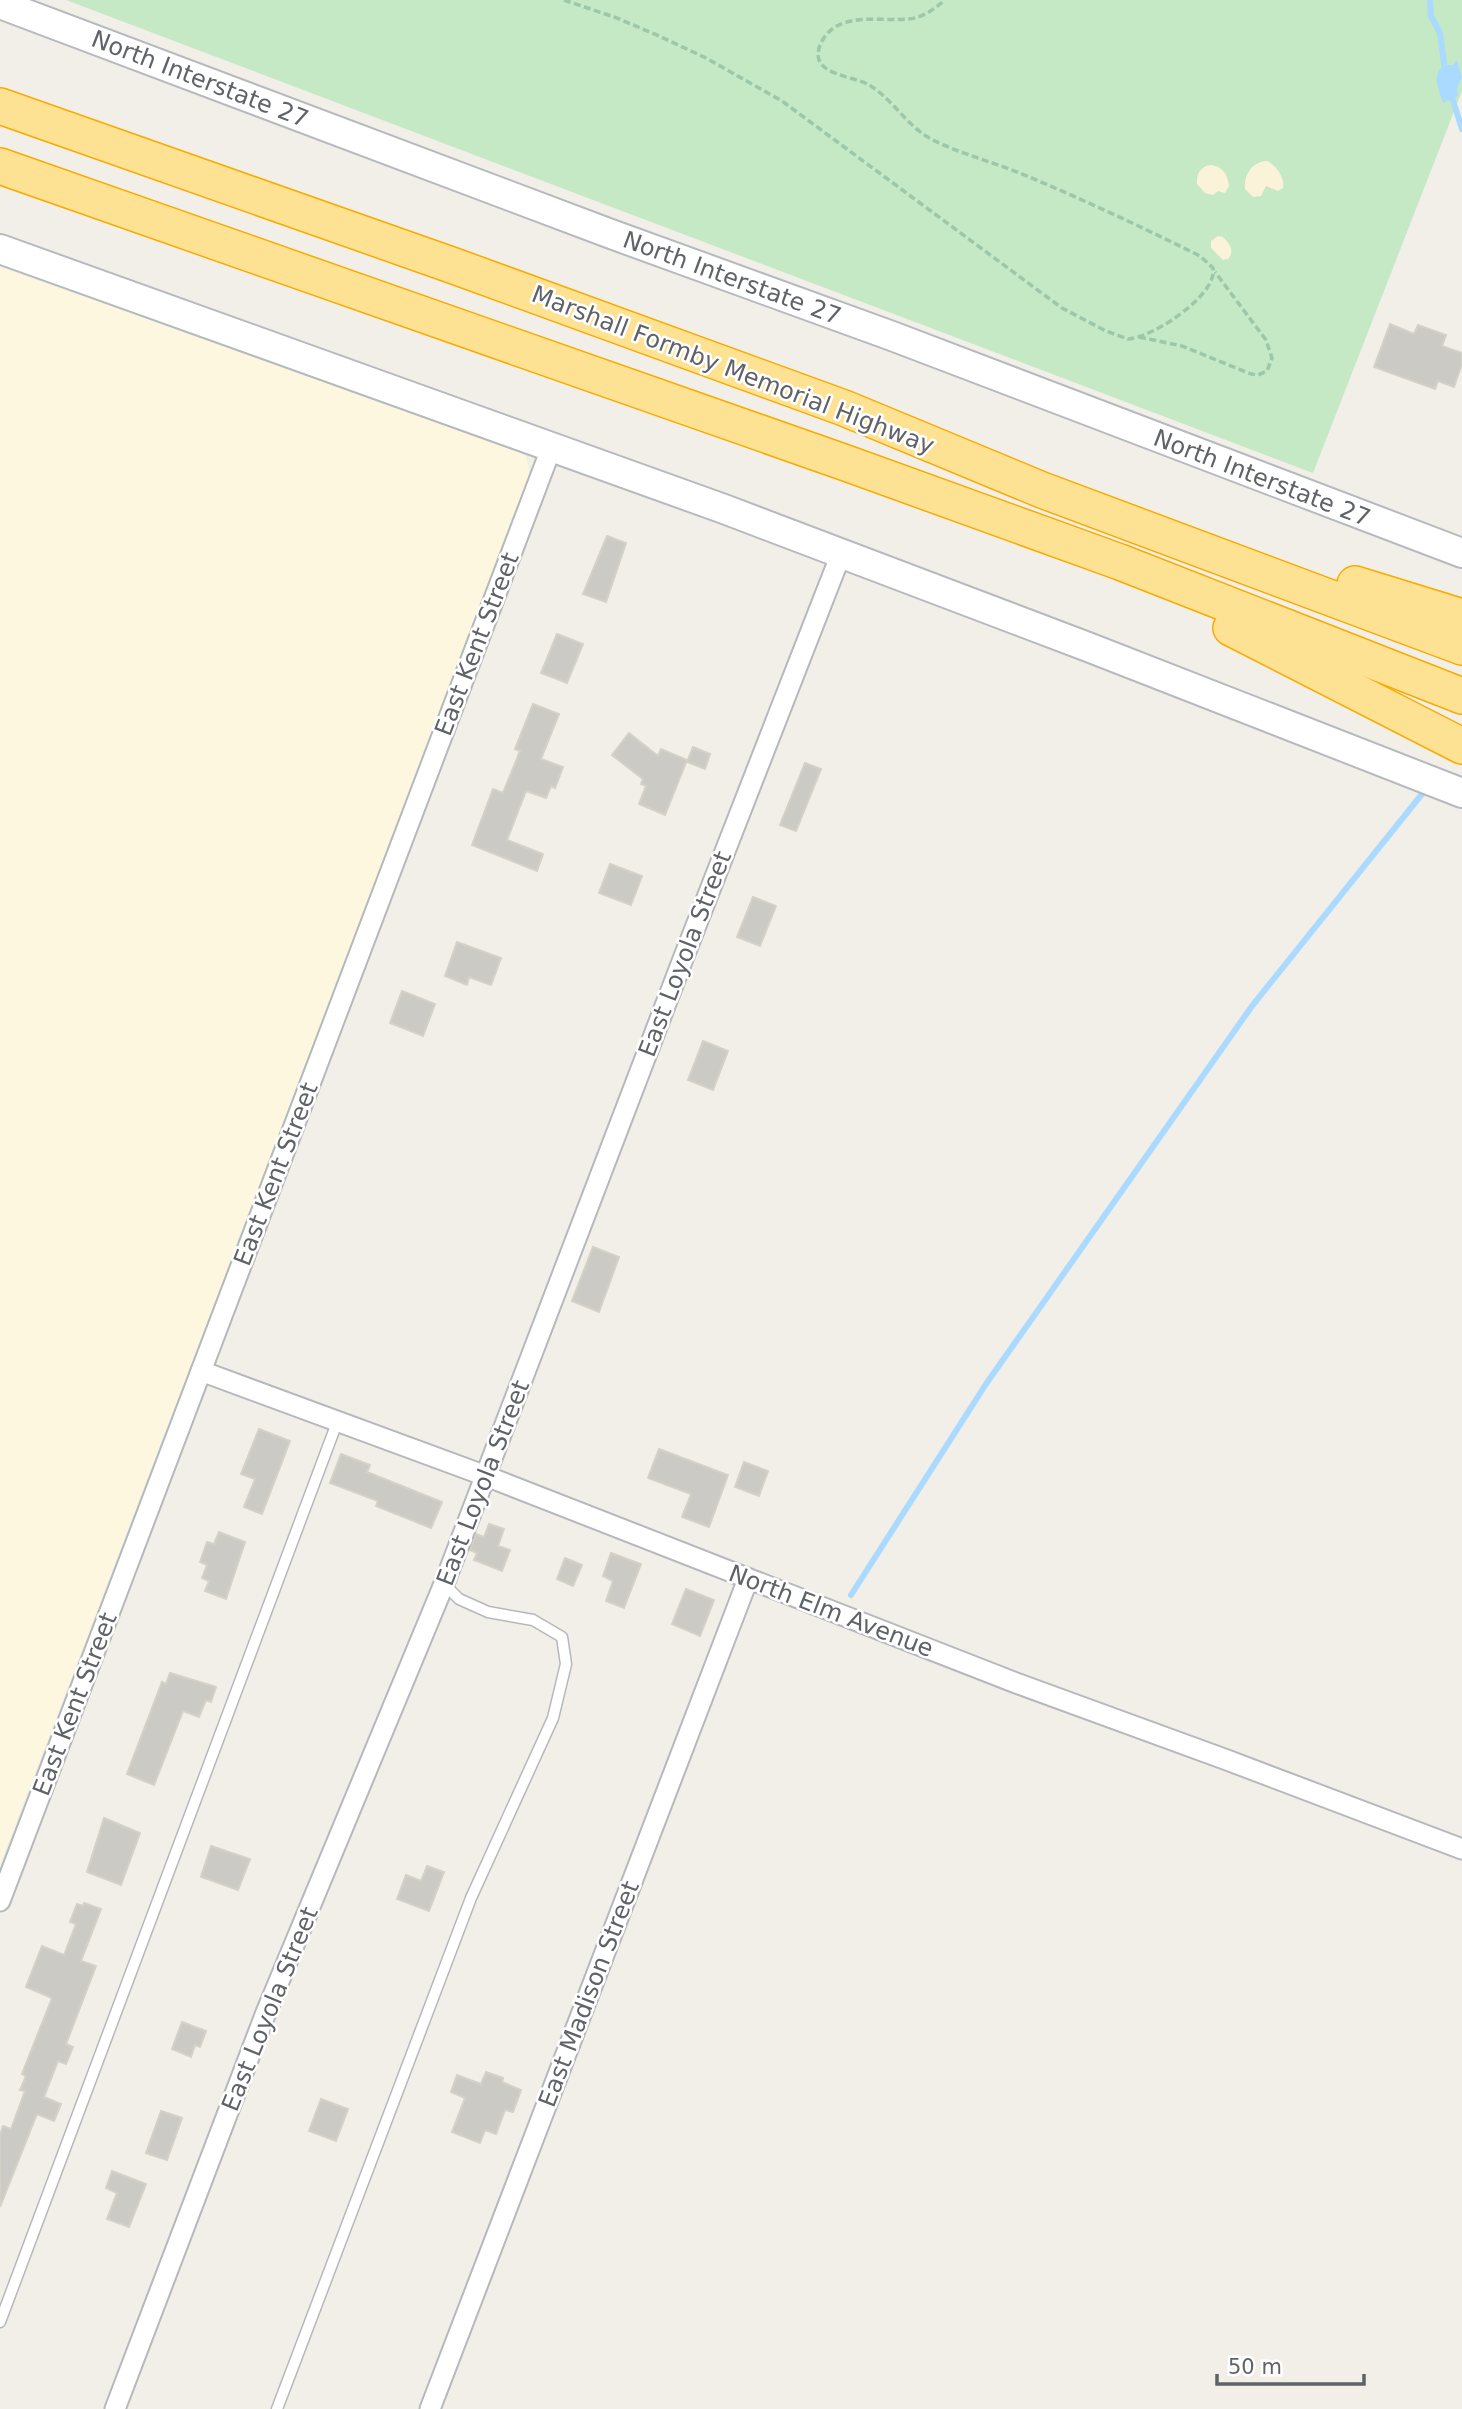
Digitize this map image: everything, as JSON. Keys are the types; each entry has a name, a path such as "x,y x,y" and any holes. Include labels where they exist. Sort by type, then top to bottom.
{"highway":[{"name":"Marshall Formby Memorial Highway","path":"8,107 457,267 879,422 1042,490 1462,647"},
{"name":"Marshall Formby Memorial Highway","path":"0,166 1120,562 1462,696"},
{"path":"0,180 207,241"},
{"path":"879,422 950,437 1168,513 1359,585 1462,617"},
{"path":"1120,562 1194,610 1462,746"}],"main road":[{"name":"North Interstate 27","path":"0,4 892,336 1462,554"},
{"path":"0,248 552,446 1088,647 1462,793"}],"street":[{"name":"East Kent Street","path":"0,1902 552,446"},
{"name":"East Loyola Street","path":"115,2409 265,2015 444,1584 841,554"},
{"name":"North Elm Avenue","path":"201,1371 486,1476 1016,1683 1227,1759 1462,1849"},
{"name":"East Madison Street","path":"430,2409 748,1579"}],"lane":[{"path":"0,2322 338,1420"},
{"path":"277,2409 471,1898 553,1718 566,1664 562,1637 533,1620 488,1612 459,1599 444,1584"}],"path":[{"path":"564,0 628,23 746,79 808,120 1062,308 1119,337 1139,337 1164,325 1209,286 1214,272"},
{"path":"945,0 917,18 864,19 831,30 818,51 820,62 835,74 871,86 915,128 933,140 1024,175 1200,256 1209,263 1266,340 1272,358 1267,371 1258,375 1182,346 1139,337"}],"shaded area":[{"path":"0,267 519,451 526,456 529,478 0,1865"}],"green space":[{"path":"66,0 1462,0 1462,91 1313,473"}],"sand":[{"path":"1267,161 1279,172 1283,188 1278,191 1266,186 1261,196 1253,197 1245,189 1248,174 1253,166"},
{"path":"1212,165 1226,175 1229,186 1225,193 1205,193 1197,184 1200,171"},
{"path":"1218,236 1223,237 1231,248 1228,259 1223,260 1211,248 1211,241"}],"water":[{"path":"1457,60 1462,77 1457,89 1458,96 1443,103 1437,82 1438,73 1444,65 1453,65"}],"building":[{"path":"1390,324 1414,334 1418,325 1446,335 1442,346 1462,353 1462,364 1454,387 1438,381 1435,389 1374,367"},
{"path":"607,536 626,543 606,602 583,594"},
{"path":"557,634 583,644 567,683 541,673"},
{"path":"533,704 559,714 541,759 563,767 555,788 551,786 546,798 526,791 507,840 543,854 537,871 472,845 493,789 503,793 520,751 515,749"},
{"path":"629,733 658,756 661,749 687,760 665,815 639,804 646,786 641,784 643,779 612,755"},
{"path":"693,747 710,754 705,769 687,762"},
{"path":"805,763 821,769 796,831 780,825"},
{"path":"610,864 642,876 631,905 599,893"},
{"path":"753,897 776,906 760,946 737,937"},
{"path":"457,942 501,958 491,985 469,977 467,985 445,976"},
{"path":"402,991 435,1004 423,1036 390,1023"},
{"path":"703,1041 728,1051 713,1090 688,1080"},
{"path":"593,1247 619,1257 599,1312 572,1301"},
{"path":"259,1429 290,1441 262,1514 244,1507 255,1479 241,1474"},
{"path":"659,1449 728,1475 709,1527 682,1517 691,1494 648,1478"},
{"path":"341,1454 370,1465 367,1472 442,1502 431,1528 376,1506 378,1501 330,1483"},
{"path":"744,1462 768,1471 759,1496 735,1487"},
{"path":"489,1524 504,1529 498,1546 510,1550 502,1571 474,1560 477,1553 470,1550 476,1534 484,1537"},
{"path":"219,1532 245,1542 226,1599 205,1591 209,1581 202,1578 207,1565 200,1562 207,1542 214,1544"},
{"path":"611,1553 641,1564 624,1608 606,1601 613,1581 603,1576"},
{"path":"565,1558 582,1565 573,1586 557,1579"},
{"path":"686,1589 714,1600 700,1636 672,1624"},
{"path":"170,1673 216,1687 211,1702 206,1700 199,1717 183,1711 154,1785 127,1774 162,1682 166,1684"},
{"path":"104,1818 140,1833 121,1885 87,1872"},
{"path":"211,1846 250,1859 238,1890 201,1877"},
{"path":"427,1866 444,1872 429,1911 397,1899 406,1875 421,1881"},
{"path":"84,1903 101,1909 81,1961 96,1966 66,2044 73,2047 66,2064 58,2061 44,2097 61,2104 54,2121 37,2114 0,2207 0,2135 3,2126 11,2129 25,2091 20,2090 26,2076 22,2074 52,1998 26,1987 42,1946 64,1955 76,1924 70,1922 77,1904 83,1906"},
{"path":"182,2022 206,2031 200,2047 195,2045 191,2057 172,2049"},
{"path":"486,2072 503,2078 502,2082 521,2090 513,2112 505,2110 496,2134 485,2130 480,2143 452,2132 465,2098 451,2092 457,2075 481,2084"},
{"path":"321,2099 348,2109 336,2141 309,2131"},
{"path":"161,2111 182,2118 167,2160 146,2153"},
{"path":"112,2171 146,2184 129,2227 107,2219 117,2193 106,2188"}],"waterway":[{"path":"1430,0 1431,16 1440,33 1445,70"},
{"path":"1450,91 1462,129"},
{"path":"851,1595 986,1384 1252,1006 1422,794"}]}
